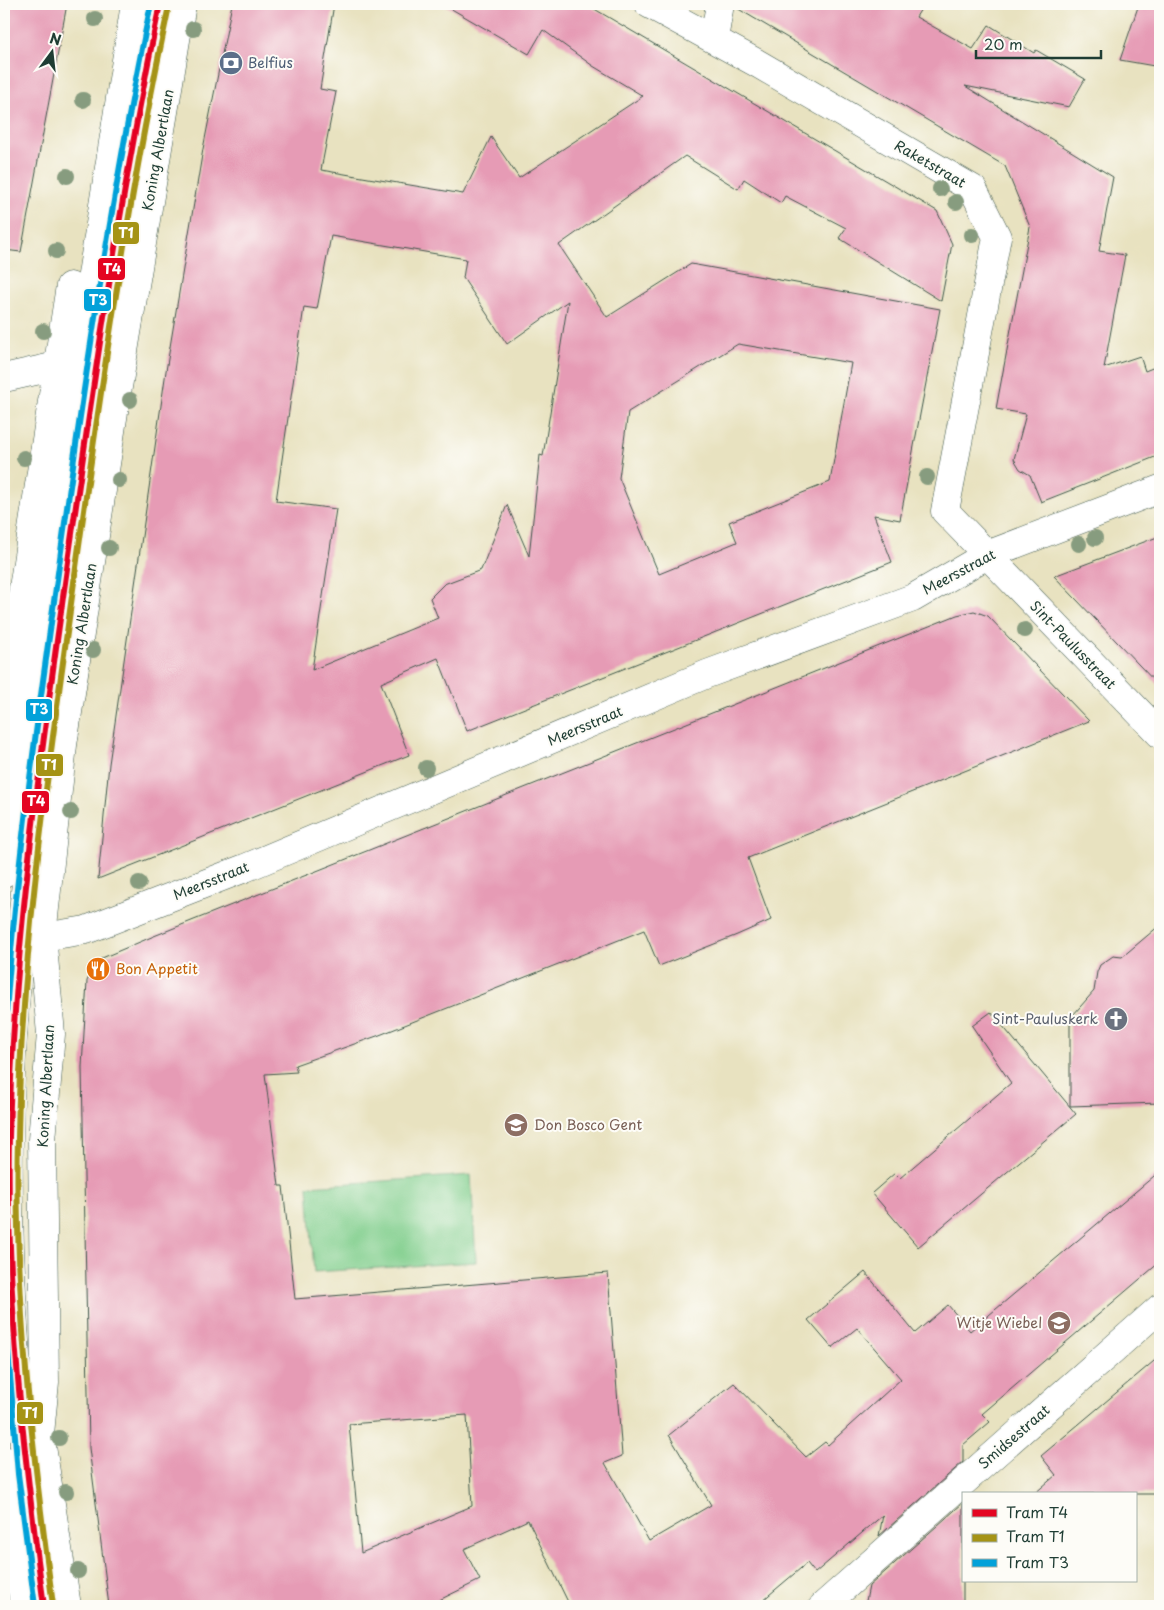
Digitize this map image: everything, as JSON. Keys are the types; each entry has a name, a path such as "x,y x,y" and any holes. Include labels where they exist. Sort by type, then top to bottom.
{"street":[{"path":"4,710 57,366 118,4"},
{"path":"4,873 17,747 135,4"},
{"path":"44,1606 22,1442 10,1262 11,1076 22,940 42,750 92,388 160,4"},
{"name":"Koning Albertlaan","path":"67,1606 40,1434 45,1382 42,1140 51,1034 22,940 64,745 115,405 182,4"},
{"name":"Raketstraat","path":"650,4 973,189 997,236 945,511 986,556"},
{"path":"714,39 720,4"},
{"path":"4,378 57,366"},
{"name":"Meersstraat","path":"22,940 86,930 245,868 707,674 913,598 986,556 1160,489"},
{"name":"Sint-Paulusstraat","path":"986,556 1160,734"},
{"name":"Smidsestraat","path":"822,1606 1160,1308"},
{"path":"4,1460 24,1606"}],"green space":[{"path":"471,1175 476,1262 314,1272 308,1186"}],"building":[{"path":"4,4 67,4 21,252 4,250"},
{"path":"232,4 334,4 320,89 336,92 321,170 463,194 491,137 519,178 643,96 593,66 543,30 529,54 443,4 586,4 937,211 952,244 941,301 839,238 846,228 785,196 781,203 744,179 738,189 685,156 559,245 607,317 691,264 940,309 900,520 874,515 892,562 467,731 438,658 381,683 409,755 98,879 109,764 166,371 203,149","holes":["331,236 466,259 463,278 507,344 568,301 543,456 540,455 529,556 507,505 481,570 444,584 430,598 438,618 312,670 336,509 276,501 304,307 317,309","738,344 851,363 830,482 729,522 737,542 659,574 619,478 628,412"]},
{"path":"735,4 924,4 916,17 973,49 989,25 1034,53 1036,50 1085,79 1069,107 965,86 1113,177 1099,251 1125,255 1104,368 1140,356 1145,371 1160,365 1160,455 1041,502 1030,475 1020,469 1014,459 1026,414 996,409 1030,227 1005,166 735,7"},
{"path":"1139,4 1160,4 1160,67 1120,60"},
{"path":"1160,536 1160,687 1054,576"},
{"path":"974,611 988,616 1089,721 748,858 771,920 737,935 659,966 644,930 377,1036 295,1065 297,1072 265,1074 279,1186 283,1186 295,1299 608,1273 622,1456 605,1463 649,1541 711,1505 669,1435 734,1383 806,1457 825,1442 828,1445 901,1379 857,1328 832,1348 808,1320 865,1272 915,1333 948,1305 970,1331 1160,1171 1160,1262 982,1414 990,1422 963,1445 963,1462 879,1536 883,1515 815,1573 807,1563 756,1606 570,1606 528,1520 464,1549 480,1580 427,1606 109,1606 89,1448 82,1067 87,981 96,963 102,958 154,936 957,615","holes":["467,1415 472,1506 361,1553 349,1424"]},
{"name":"Sint-Pauluskerk","path":"1160,925 1160,1103 1070,1106 1070,1024 1073,1015 1094,991 1100,965 1113,956 1122,957"},
{"path":"991,1012 1076,1114 918,1247 872,1193 895,1173 900,1178 1011,1083 972,1026"},
{"path":"1160,1356 1160,1494 1136,1494 1136,1492 1036,1492 1056,1475 1041,1456"},
{"path":"962,1504 963,1606 865,1606 869,1586"}],"tram line":[{"name":"T3","path":"4,1046 19,868 68,502 111,216 151,4"},
{"name":"T4","path":"44,1606 29,1489 13,1314 9,1196 11,1069 28,866 84,448 131,152 160,4"},
{"name":"T1","path":"53,1605 38,1489 26,1372 19,1255 18,1137 24,999 45,794 94,443 140,151 169,6"},
{"name":"T3","path":"4,1301 18,1474 35,1606"}],"place":[{"name":"Belfius","path":"231,63"},
{"name":"Bon Appetit","path":"98,969"},
{"name":"Sint-Pauluskerk","path":"1116,1019"},
{"name":"Don Bosco Gent","path":"516,1125"},
{"name":"Witje Wiebel","path":"1059,1323"}]}
